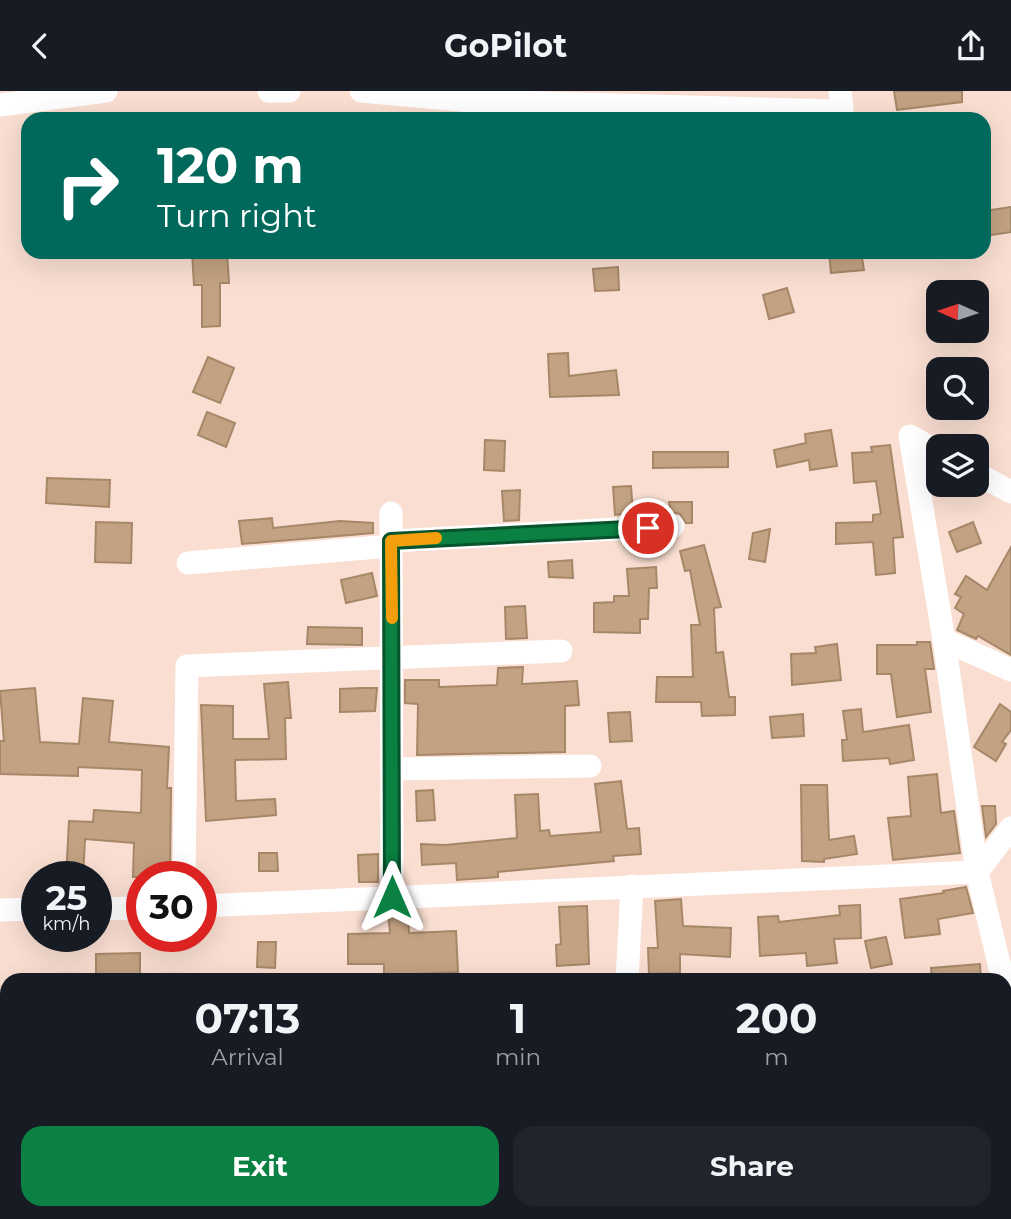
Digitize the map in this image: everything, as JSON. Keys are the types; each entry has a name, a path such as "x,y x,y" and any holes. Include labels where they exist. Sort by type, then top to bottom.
{"street":[{"path":"0,105 106,91"},
{"path":"269,91 289,91"},
{"path":"362,91 472,101 839,111 842,109 840,91"},
{"path":"926,445 910,436 944,640 977,872 1001,973"},
{"path":"989,480 1011,492"},
{"path":"391,513 392,897"},
{"path":"188,563 391,543 673,526"},
{"path":"944,640 1011,670"},
{"path":"184,861 187,666 561,651"},
{"path":"392,769 590,767"},
{"path":"217,905 977,872 1011,828"},
{"path":"627,973 632,886"},
{"path":"0,910 21,909"}],"building":[{"path":"894,91 962,91 962,102 897,110"},
{"path":"1011,207 1011,232 991,235 991,210"},
{"path":"192,259 227,259 229,283 220,283 220,326 202,327 202,285 194,285"},
{"path":"830,259 862,259 864,270 831,273"},
{"path":"618,267 619,290 595,291 593,269"},
{"path":"787,288 794,312 769,319 763,295"},
{"path":"568,353 569,376 616,370 619,395 550,397 548,354"},
{"path":"208,357 234,368 220,403 193,392"},
{"path":"207,412 235,423 226,447 198,435"},
{"path":"831,430 837,466 810,470 809,460 777,467 774,450 806,443 805,434"},
{"path":"485,440 505,441 504,471 484,470"},
{"path":"890,445 903,537 893,538 895,573 876,575 873,542 836,544 836,523 873,522 873,515 881,514 876,481 854,483 852,453 872,452 871,447"},
{"path":"653,452 728,452 728,467 653,468"},
{"path":"47,478 110,480 109,507 46,503"},
{"path":"631,486 633,513 615,515 613,487"},
{"path":"520,490 519,520 504,521 502,491"},
{"path":"669,502 692,502 692,523 686,523 680,514 671,512"},
{"path":"272,518 273,528 340,521 373,523 373,533 242,544 239,521"},
{"path":"96,522 132,523 131,563 95,562"},
{"path":"973,522 981,543 957,552 949,532"},
{"path":"770,529 765,562 749,559 753,533"},
{"path":"704,545 721,607 714,608 716,653 723,652 729,697 735,697 735,715 702,716 701,702 656,702 657,677 693,677 691,625 700,625 690,570 685,571 680,551"},
{"path":"1011,547 1011,655 978,636 976,639 957,630 964,614 955,608 961,597 955,594 966,576 987,590"},
{"path":"572,560 573,578 549,577 548,562"},
{"path":"656,567 657,588 649,588 648,619 640,619 640,633 594,632 594,603 614,602 614,596 629,596 627,569"},
{"path":"372,573 377,596 346,603 341,580"},
{"path":"525,606 527,638 506,639 505,607"},
{"path":"308,627 362,628 362,645 307,644"},
{"path":"917,642 930,642 934,669 925,669 931,712 897,717 891,674 877,674 877,645 917,645"},
{"path":"837,644 841,680 792,685 791,654 816,653 815,647"},
{"path":"523,667 522,684 577,681 579,705 565,706 565,752 417,755 418,704 405,703 405,680 439,680 439,687 497,685 498,668"},
{"path":"288,682 291,718 285,718 286,759 235,760 236,801 275,799 276,815 206,821 201,705 233,706 233,739 269,739 264,684"},
{"path":"35,688 40,742 79,744 83,698 113,701 109,742 169,747 167,788 171,788 170,861 133,861 134,843 85,839 84,861 67,861 69,821 93,822 94,810 141,813 142,770 78,767 78,776 0,774 0,741 4,741 0,691"},
{"path":"377,688 375,711 340,712 340,689"},
{"path":"1000,704 1011,712 1011,730 1002,742 1006,744 996,761 974,747"},
{"path":"861,709 863,732 909,725 914,760 890,764 889,758 843,761 842,740 847,740 843,711"},
{"path":"630,712 632,741 610,742 608,713"},
{"path":"803,714 804,736 772,738 770,717"},
{"path":"937,774 941,813 954,811 960,853 893,860 888,818 911,816 908,777"},
{"path":"621,781 627,829 639,828 641,854 613,856 614,861 498,872 498,877 457,880 456,863 422,865 421,844 445,845 517,838 515,795 538,794 540,831 549,830 550,836 601,832 595,784"},
{"path":"801,785 827,785 829,840 854,836 857,854 824,859 824,862 802,861"},
{"path":"433,790 435,820 417,821 416,791"},
{"path":"982,806 995,806 996,824 986,837"},
{"path":"259,853 277,853 278,871 259,871"},
{"path":"378,854 378,882 359,882 358,855"},
{"path":"966,887 973,913 938,919 940,934 905,938 900,899"},
{"path":"681,899 683,926 731,928 730,957 680,954 680,973 649,973 648,948 658,948 655,901"},
{"path":"860,905 861,938 834,939 837,963 807,966 806,953 760,956 758,917 778,916 779,922 840,915 839,906"},
{"path":"587,906 589,964 557,966 556,945 561,944 559,907"},
{"path":"408,911 409,933 456,931 458,972 384,973 384,964 348,964 348,934 390,933 388,912"},
{"path":"886,937 892,964 871,968 865,941"},
{"path":"258,942 276,942 275,968 257,967"},
{"path":"140,953 140,973 96,973 96,954"},
{"path":"980,964 981,973 931,973 931,968"}],"slow traffic":[{"path":"392,618 391,541 436,538"}],"route":[{"path":"392,897 391,541 648,528"}]}
